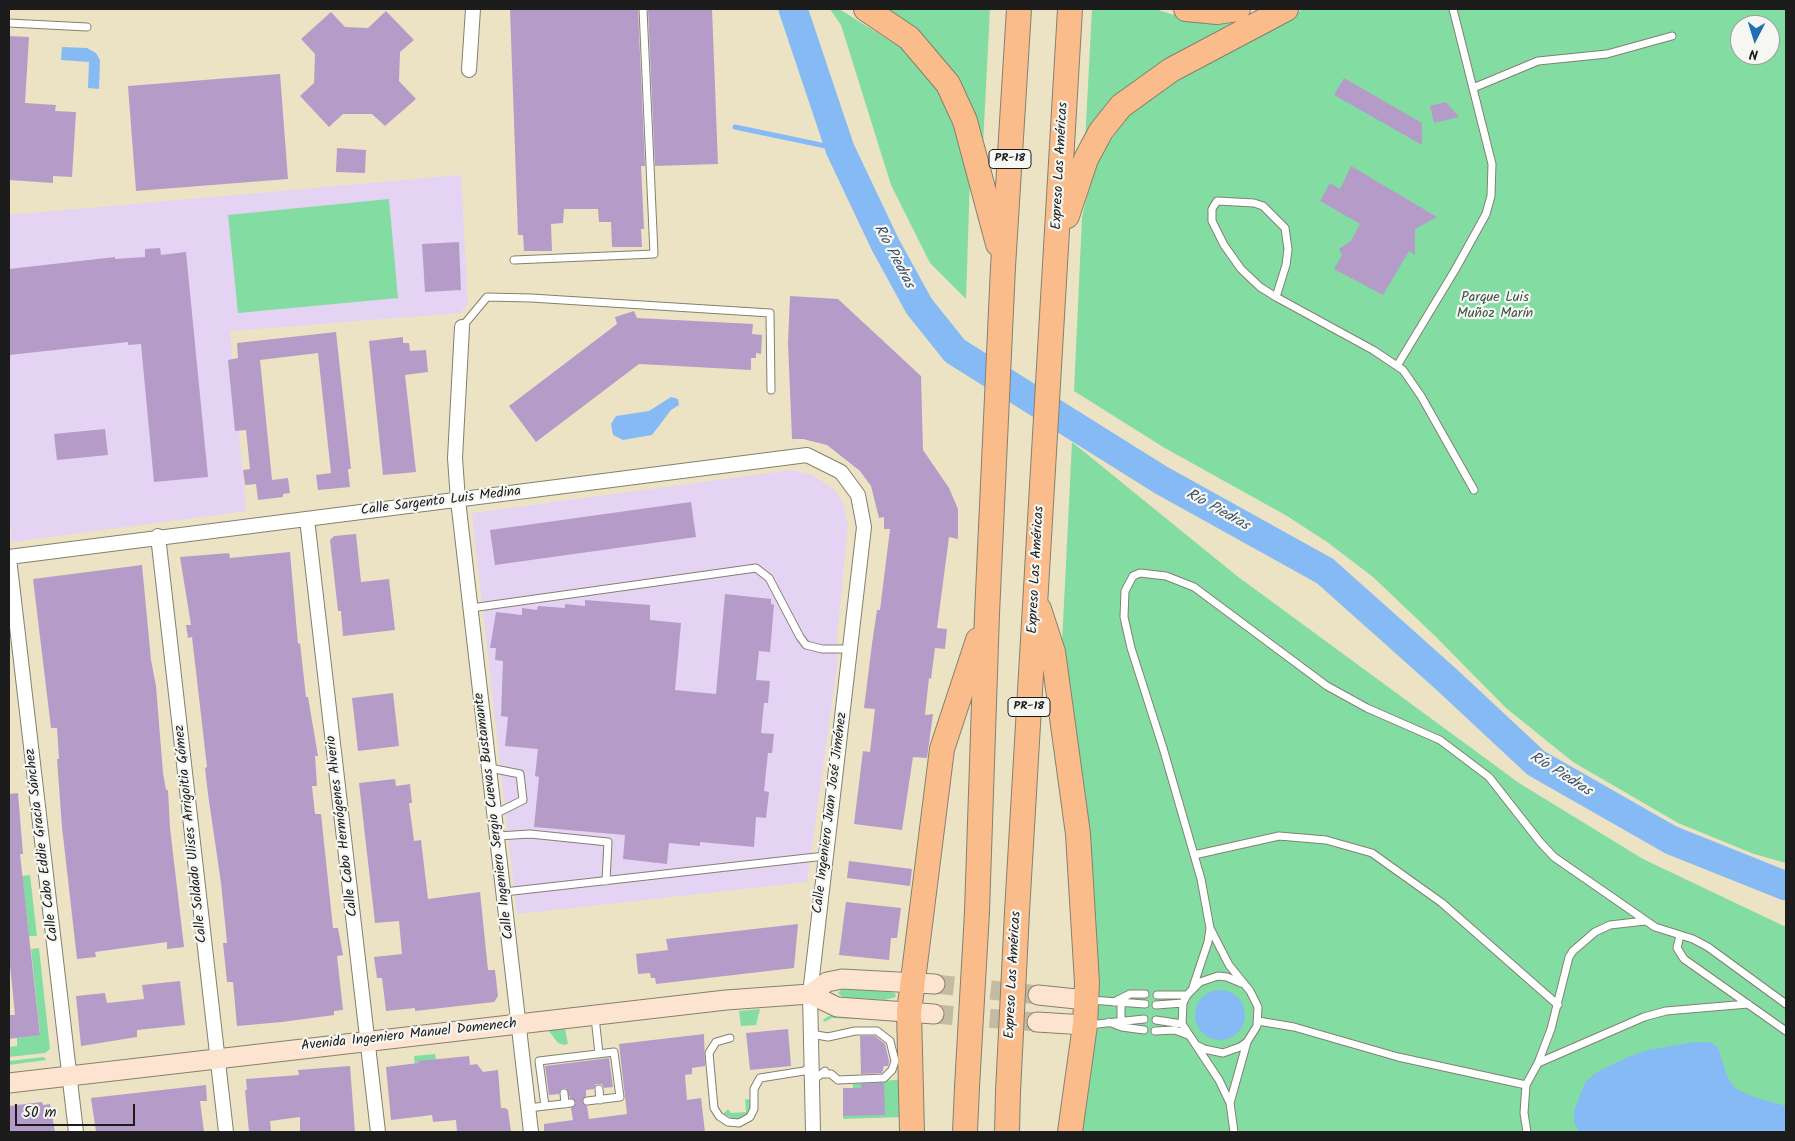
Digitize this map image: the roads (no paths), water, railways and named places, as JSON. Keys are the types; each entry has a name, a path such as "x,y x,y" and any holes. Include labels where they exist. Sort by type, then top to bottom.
{"highway":[{"path":"866,9 909,38 948,84 965,121 1003,267"},
{"name":"PR-18","path":"965,1132 977,912 987,614 1003,267 1019,9"},
{"name":"Expreso Las Américas","path":"1006,1132 1035,596 1070,9"},
{"path":"1186,9 1217,12 1238,9"},
{"path":"1057,243 1086,159 1101,131 1121,106 1171,70 1286,9"},
{"path":"1035,596 1053,652 1078,834 1087,983 1085,1026 1070,1132"},
{"path":"912,1132 909,1012 924,983 942,749 987,614"}],"street":[{"path":"470,70 472,9"},
{"name":"Calle Ingeniero Sergio Cuevas Bustamante","path":"462,327 454,458 531,1132"},
{"name":"Calle Sargento Luis Medina","path":"9,557 158,536 458,500 807,454 841,472 858,496"},
{"name":"Calle Ingeniero Juan José Jiménez","path":"813,1132 810,994 864,527 858,496"},
{"name":"Calle Cabo Hermógenes Alverio","path":"307,519 378,1132"},
{"name":"Calle Soldado Ulises Arrigoitia Gómez","path":"158,536 226,1132"},
{"name":"Calle Cabo Eddie Gracia Sánchez","path":"9,557 76,1132"},
{"name":"Avenida Ingeniero Manuel Domenech","path":"810,994 827,982 842,980 924,983"},
{"name":"Avenida Ingeniero Manuel Domenech","path":"9,1083 218,1057 726,1000 810,994 837,1007 934,1014"},
{"path":"1038,995 1086,1000"},
{"path":"1037,1022 1085,1026"}],"lane":[{"path":"514,260 654,254 643,9"},
{"path":"1397,366 1455,270 1489,206 1492,164 1452,9"},
{"path":"9,23 87,27"},
{"path":"1473,88 1538,61 1607,54 1672,36"},
{"path":"1276,296 1287,257 1288,239 1284,228 1263,206 1254,203 1217,201 1212,209 1212,221 1224,245 1250,279 1276,296 1373,350 1397,366 1421,396 1474,490"},
{"path":"462,327 487,297 540,298 770,314 771,390"},
{"path":"471,608 756,568 770,578 806,645 822,649 850,649"},
{"path":"1196,1045 1204,1050 1222,1053 1240,1047 1253,1034 1258,1021 1258,1007 1255,998 1220,951 1210,928 1194,855 1131,648 1124,617 1125,591 1133,576 1140,573 1166,576 1194,587 1327,686 1367,708 1440,740 1489,777 1540,842 1554,856 1646,921 1664,931 1693,939 1716,953 1786,1004"},
{"path":"490,768 520,774 523,800 495,814"},
{"path":"498,836 530,834 608,842 606,881"},
{"path":"1194,855 1279,836 1326,840 1372,853 1442,903 1558,1005"},
{"path":"504,892 825,856"},
{"path":"1527,1132 1524,1113 1526,1085 1538,1063 1558,1005 1564,973 1573,950 1595,932 1610,925 1646,921"},
{"path":"1193,988 1208,942 1210,928"},
{"path":"1680,935 1677,948 1684,959 1786,1031"},
{"path":"1234,1132 1230,1102 1182,1024 1183,1003 1187,995 1200,982 1218,976 1227,977 1244,984"},
{"path":"1117,1002 1130,994 1145,994"},
{"path":"1157,995 1187,995"},
{"path":"1086,1000 1145,1004"},
{"path":"1117,1002 1121,1020"},
{"path":"1156,1004 1183,1003"},
{"path":"1538,1063 1644,1017 1666,1011 1748,1004"},
{"path":"594,1014 596,1056"},
{"path":"1085,1026 1121,1020 1144,1019"},
{"path":"1156,1020 1182,1024"},
{"path":"1258,1021 1294,1027 1398,1056 1526,1085"},
{"path":"1109,1022 1114,1025 1144,1030"},
{"path":"1155,1030 1176,1030 1188,1035"},
{"path":"811,1034 828,1037 855,1031 877,1032 890,1041 895,1061 892,1070 884,1078 838,1080 831,1074 824,1074 825,1071 812,1081"},
{"path":"730,1038 716,1042 709,1053 714,1108 719,1116 728,1122 738,1123 750,1117 754,1109 754,1089 760,1078 804,1071 812,1064"},
{"path":"1230,1102 1247,1042"},
{"path":"545,1106 539,1061 560,1061 614,1052 620,1097 587,1101"},
{"path":"598,1089 600,1100"},
{"path":"528,1108 568,1103 564,1093"}],"water":[{"path":"62,47 87,48 96,53 100,60 99,89 88,88 89,62 61,60"},
{"path":"671,397 678,399 679,405 671,410 652,435 623,440 613,435 611,424 616,416 649,411"},
{"path":"1215,990 1225,990 1238,997 1245,1010 1245,1020 1238,1033 1225,1040 1215,1040 1206,1036 1199,1029 1195,1020 1195,1010 1199,1001 1206,994"},
{"path":"1694,1042 1709,1042 1718,1047 1727,1076 1735,1088 1751,1096 1786,1106 1786,1132 1580,1132 1574,1123 1574,1111 1585,1082 1597,1072 1630,1056 1648,1050"}],"waterway":[{"name":"Río Piedras","path":"793,9 840,149 885,244 919,306 955,351 1161,480 1325,571 1446,679 1536,763 1671,840 1786,886"},
{"path":"735,127 840,149"}],"tunnel":[{"path":"935,984 1038,995"},
{"path":"934,1014 1037,1022"}],"park label":[{"name":"Parque Luis Muñoz Marín","path":"1495,308"}]}
